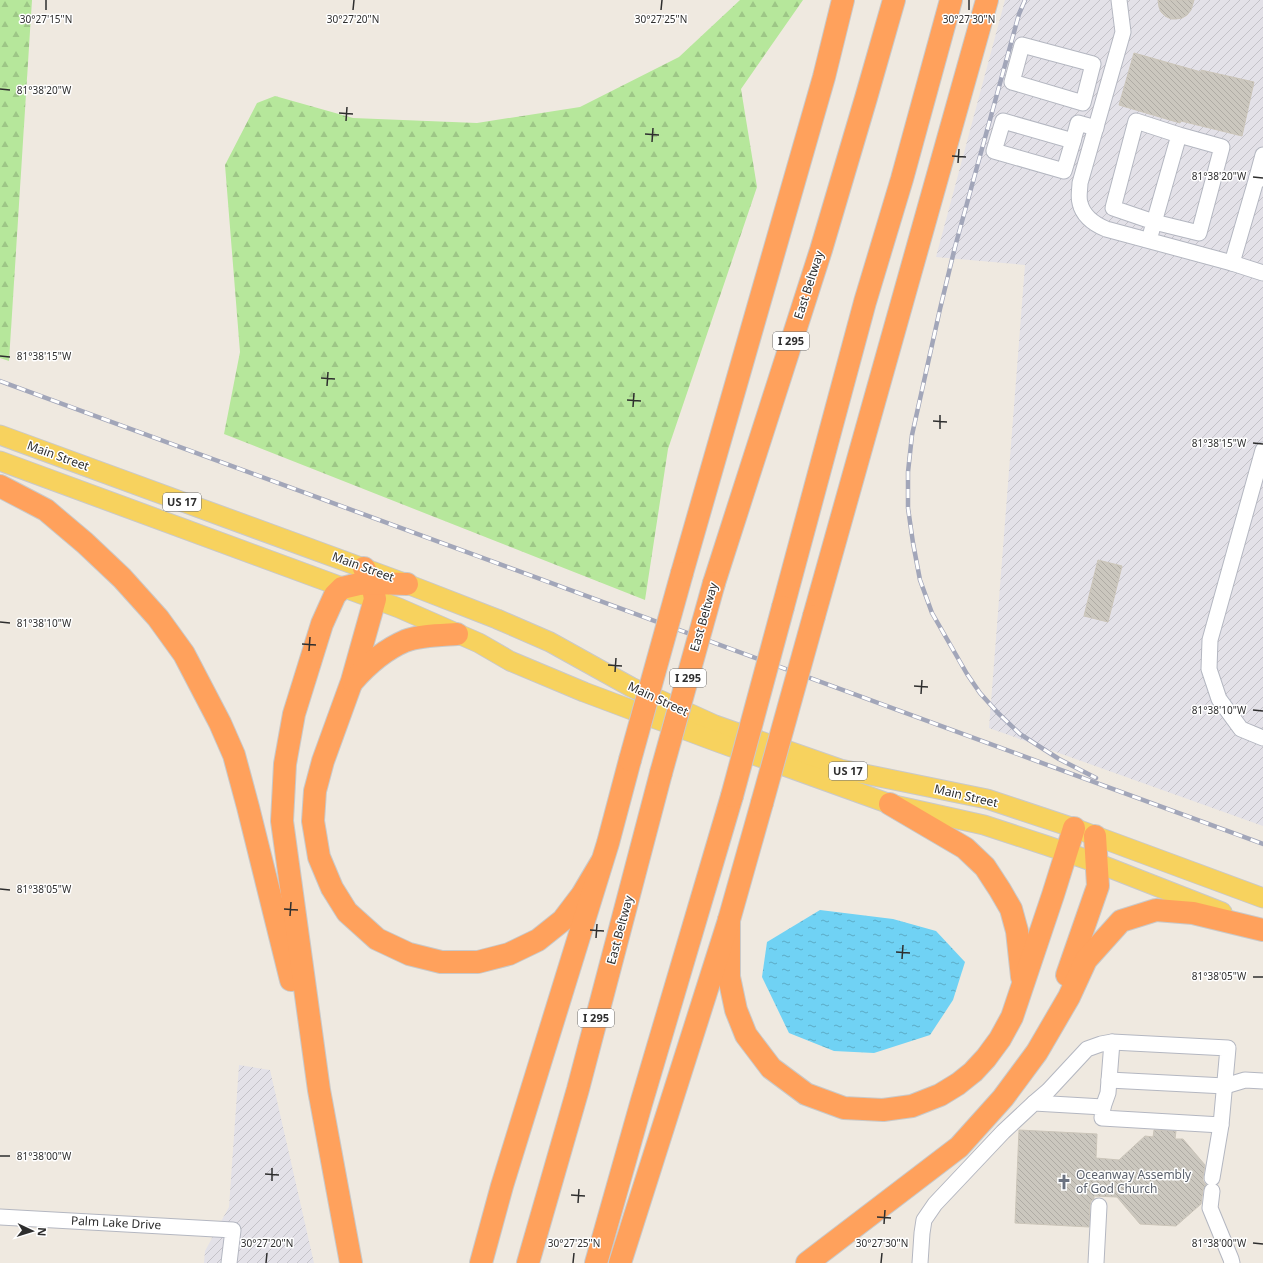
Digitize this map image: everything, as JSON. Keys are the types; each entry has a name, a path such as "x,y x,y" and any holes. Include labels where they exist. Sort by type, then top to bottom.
{"highway":[{"path":"481,1263 502,1186 622,793 682,573 824,77 843,0"},
{"path":"866,98 887,0"},
{"name":"East Beltway","path":"528,1263 578,1089 661,773 714,583 821,250 894,0"},
{"path":"596,1263 732,796 865,302 902,179 951,0"},
{"path":"620,1263 729,920 987,0"},
{"path":"0,486 46,510 122,578 158,618 184,654 220,723 234,755 319,1090"},
{"path":"370,583 352,681 323,761 315,791 313,821 319,857 332,888 347,912 377,939 409,954 441,962 478,962 509,954 538,940 563,920 582,895 601,863"},
{"path":"351,1263 319,1090 282,821 285,764 294,714 322,624 335,595 342,588 359,584 407,584"},
{"path":"352,681 367,665 384,652 406,641 430,635 458,634"},
{"path":"890,804 965,848 985,867 1011,909 1017,931 1023,982"},
{"path":"729,920 729,977 736,1010 746,1035 771,1068 806,1094 844,1108 883,1110 912,1106 940,1095 958,1084 973,1072 1000,1039 1012,1017 1074,828"},
{"path":"1037,1052 1066,979 1098,886 1096,836"},
{"path":"806,1263 958,1147 1003,1098 1037,1052 1069,997 1086,960 1121,921 1156,910 1193,912 1263,929"}],"main road":[{"name":"Main Street","path":"0,435 370,583 458,634 510,661 584,692 890,804 984,825 1097,863 1263,929"},
{"name":"Main Street","path":"0,461 342,588"},
{"name":"Main Street","path":"407,584 498,619 550,642 631,686 715,725 840,769 987,799 1074,828 1263,898"}],"street":[{"path":"1119,0 1123,32 1080,183 1080,202 1085,215 1096,225 1106,229 1232,263 1263,273"},
{"path":"1073,141 1003,121 994,151 1064,171 1073,141 1078,123 1093,64 1022,45 1012,82 1083,103"},
{"path":"1136,121 1222,147 1199,233 1154,222 1113,208 1136,121"},
{"path":"1078,123 1096,128"},
{"path":"1149,240 1179,135"},
{"path":"1232,263 1260,178 1263,155"},
{"path":"1263,450 1260,470 1210,640 1210,669 1219,699 1241,729 1263,738"},
{"path":"1112,1042 1108,1093 1103,1107 1102,1118 1221,1125"},
{"path":"920,1263 924,1220 935,1204 1003,1132 1048,1090 1088,1048 1112,1042 1228,1048 1221,1125 1210,1208 1232,1263"},
{"path":"1109,1080 1225,1086 1245,1080 1263,1081"},
{"path":"1034,1103 1103,1107"},
{"path":"1096,1263 1099,1206"},
{"name":"Palm Lake Drive","path":"0,1217 233,1230 229,1263"}],"shaded area":[{"path":"1005,0 1263,0 1263,826 989,728 1025,265 936,257"},
{"path":"239,1065 270,1070 314,1263 204,1263 205,1251 229,1207"}],"green space":[{"path":"0,0 32,0 9,361 0,358"},
{"path":"740,0 803,0 741,89 757,187 668,449 645,600 224,434 240,352 225,165 257,103 275,96 353,118 477,123 580,107 679,57"}],"water":[{"path":"820,910 893,919 936,931 965,962 953,1000 930,1035 874,1053 834,1051 789,1033 762,977 767,942"}],"building":[{"path":"1158,0 1194,0 1191,10 1187,15 1182,18 1171,19 1161,12"},
{"path":"1134,53 1201,72 1201,70 1254,82 1242,136 1181,121 1180,123 1119,105"},
{"path":"1098,560 1122,566 1108,622 1084,616"},
{"path":"1019,1130 1097,1134 1096,1158 1119,1160 1145,1136 1153,1137 1154,1130 1176,1131 1175,1139 1183,1139 1205,1165 1203,1181 1206,1185 1203,1190 1201,1204 1176,1226 1140,1224 1117,1197 1094,1196 1090,1206 1089,1227 1015,1223"}],"railway":[{"path":"1025,0 1019,14 955,247 940,309 912,435 908,472 908,508 920,580 932,613 967,674 980,693 1020,734 1059,759 1096,778"},
{"path":"0,381 1263,844"}],"place":[{"name":"Oceanway Assembly of God Church","path":"1064,1182"}]}
